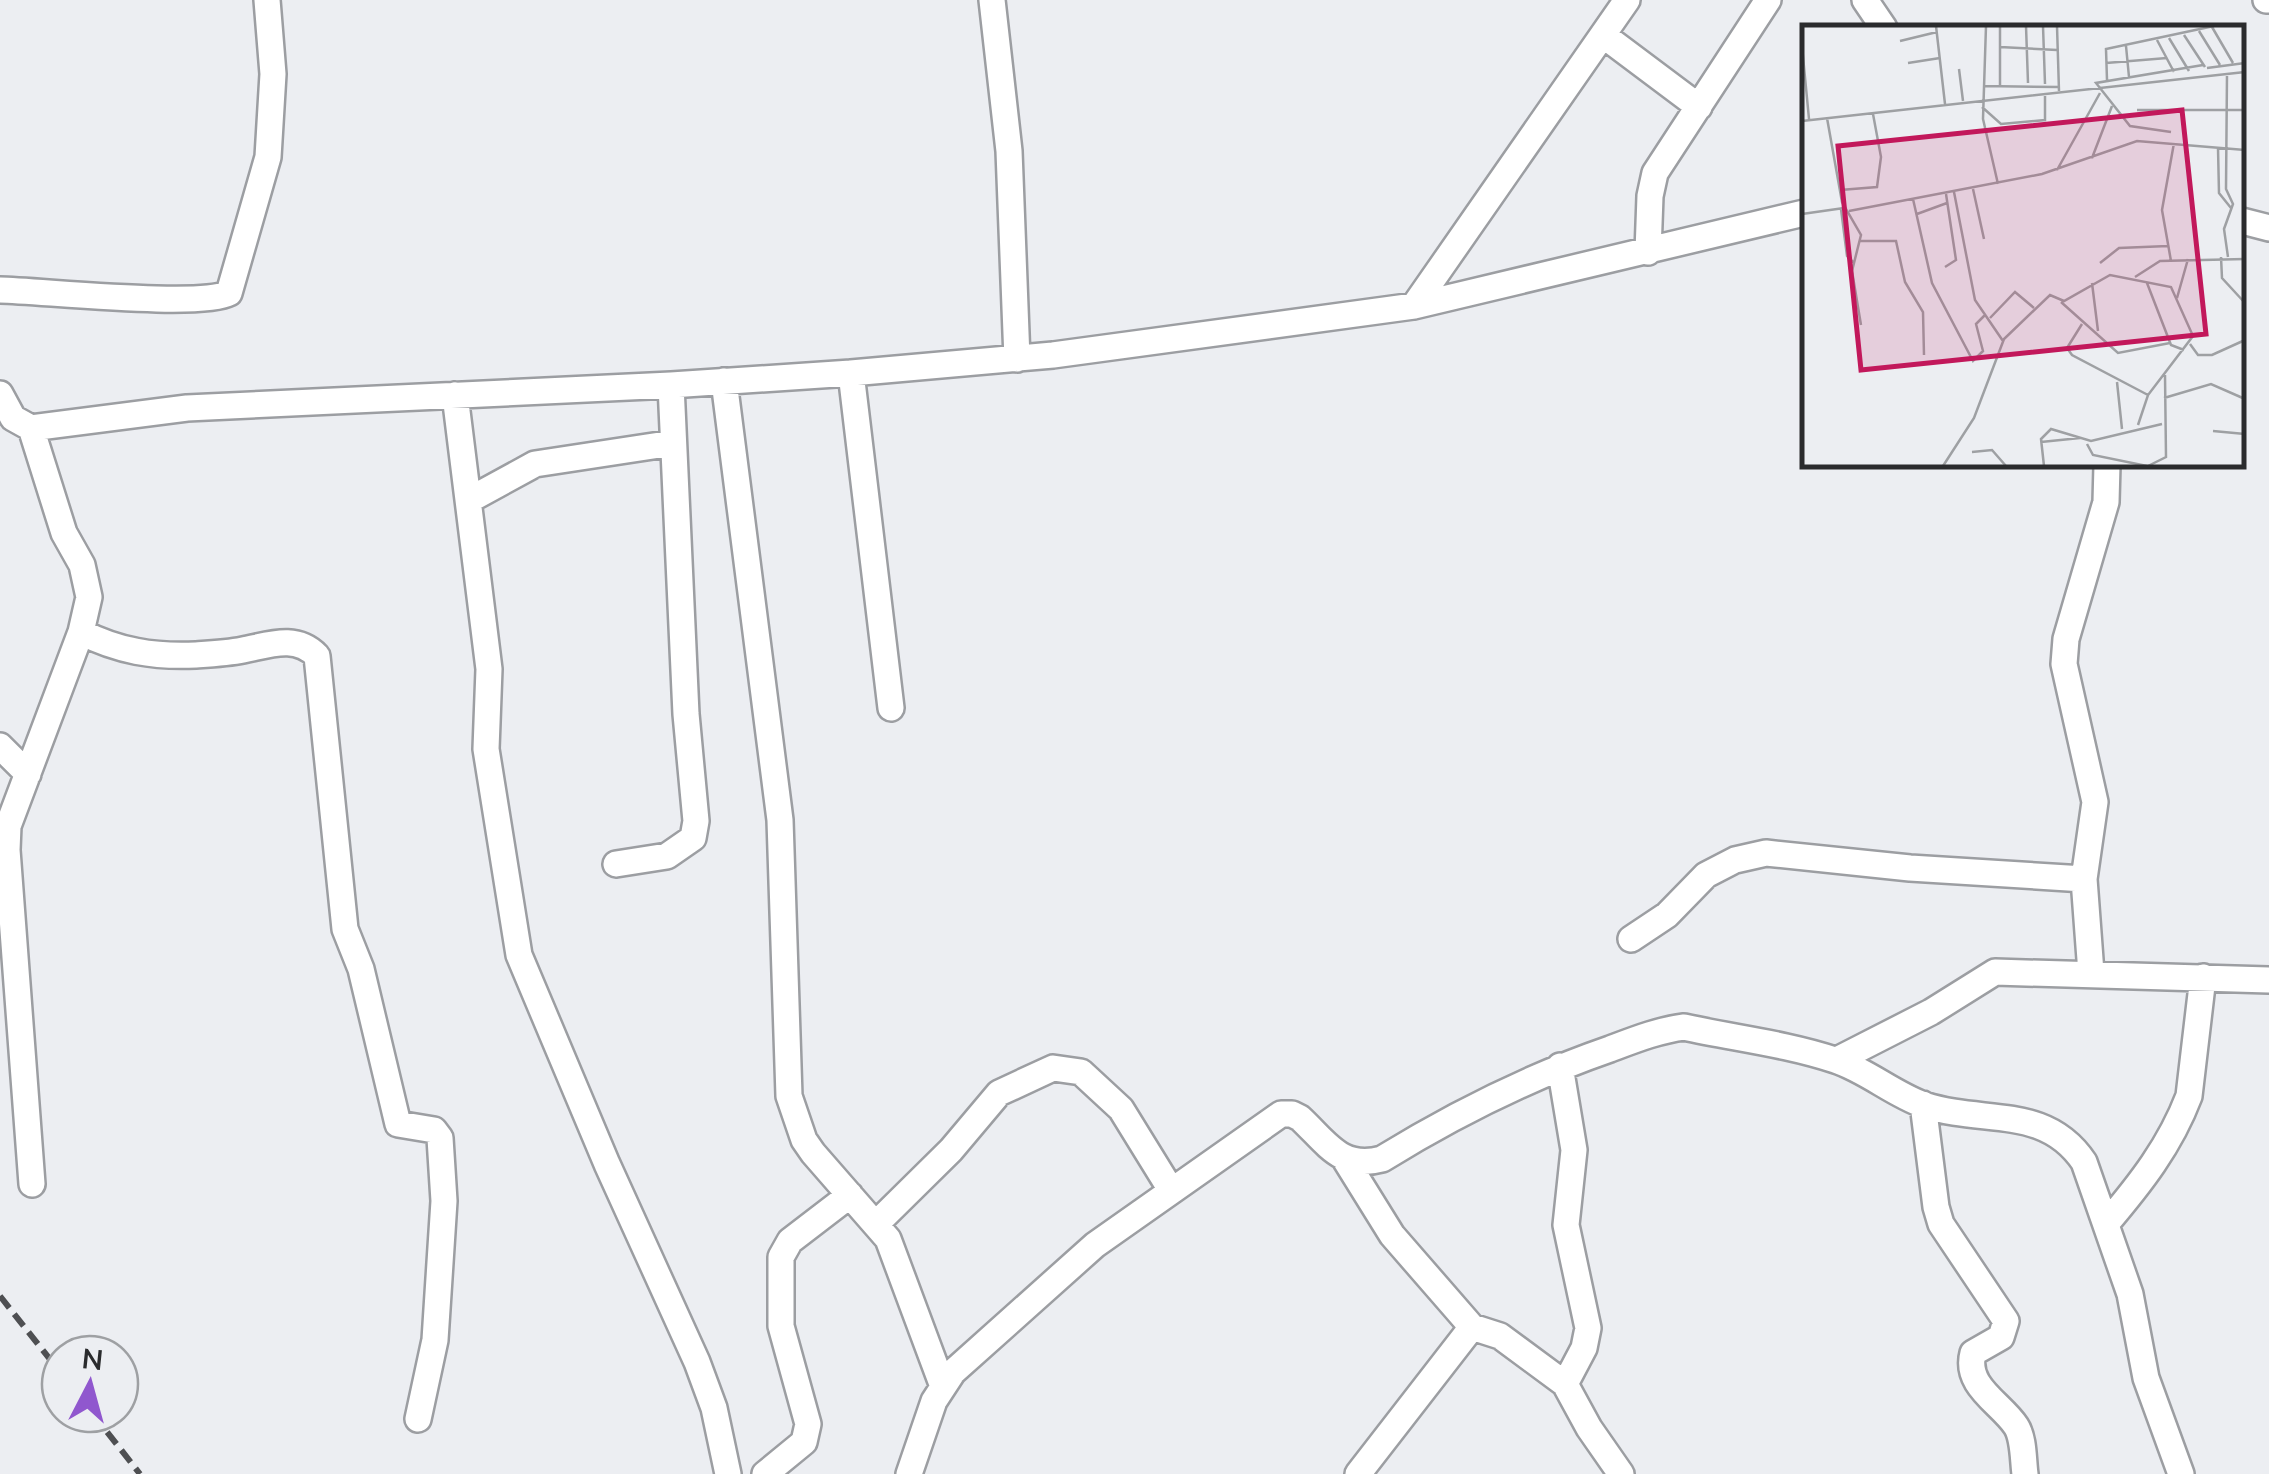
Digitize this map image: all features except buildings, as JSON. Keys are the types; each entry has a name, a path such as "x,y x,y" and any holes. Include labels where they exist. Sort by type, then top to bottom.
{"street":[{"path":"0,290 169,299 219,298 229,294 268,157 274,88 267,0"},
{"path":"992,0 1009,150 1017,358"},
{"path":"1414,306 1627,0"},
{"path":"1648,252 1655,173 1768,0"},
{"path":"1865,0 1882,25"},
{"path":"1603,35 1699,107"},
{"path":"1,402 12,418 31,428 187,408 724,381 1017,358 1414,306 1802,214"},
{"path":"2244,222 2269,228"},
{"path":"851,373 891,708"},
{"path":"724,381 780,820 789,1096 804,1140 876,1224 895,1254 942,1384"},
{"path":"616,864 667,856 693,838 696,822 686,714 671,384"},
{"path":"455,395 489,669 486,749 519,955 607,1164 697,1362 714,1408 728,1474"},
{"path":"31,428 64,533 86,579 87,614 8,826 32,1184"},
{"path":"470,500 535,464 673,443"},
{"path":"2091,973 2084,879 2095,802 2064,650 2104,513 2107,468"},
{"path":"81,632 120,650 158,654 211,653 282,642 306,647 317,656 345,929 366,988 398,1124 434,1130 440,1138 444,1201 435,1340 418,1420"},
{"path":"0,746 28,774"},
{"path":"1631,939 1667,916 1706,876 1734,860 1766,854 2084,879"},
{"path":"1836,1060 1931,1012 1995,972 2269,980"},
{"path":"2106,1224 2150,1173 2184,1110 2189,1096 2202,977"},
{"path":"1346,1161 1358,1164 1382,1159 1449,1117 1560,1066 1663,1030 1684,1027 1836,1060 1923,1104 1976,1116 2036,1123 2072,1144 2084,1162 2130,1294 2146,1378 2181,1474"},
{"path":"1560,1066 1574,1150 1566,1225 1588,1328 1584,1348 1565,1384"},
{"path":"876,1224 951,1150 999,1093 1053,1068 1081,1072 1121,1109 1171,1190"},
{"path":"1923,1104 1941,1224 2006,1320 2001,1336 1973,1353 1971,1368 1986,1396 2016,1426 2025,1474"},
{"path":"909,1474 942,1384 1095,1245 1281,1114 1292,1114 1346,1161 1392,1235 1472,1327 1515,1345 1565,1384 1621,1474"},
{"path":"766,1474 804,1442 808,1434 784,1343 781,1256 790,1241 850,1194"},
{"path":"1358,1474 1472,1327"}],"railway":[{"path":"0,1296 40,1347"},
{"path":"109,1434 140,1474"}]}
